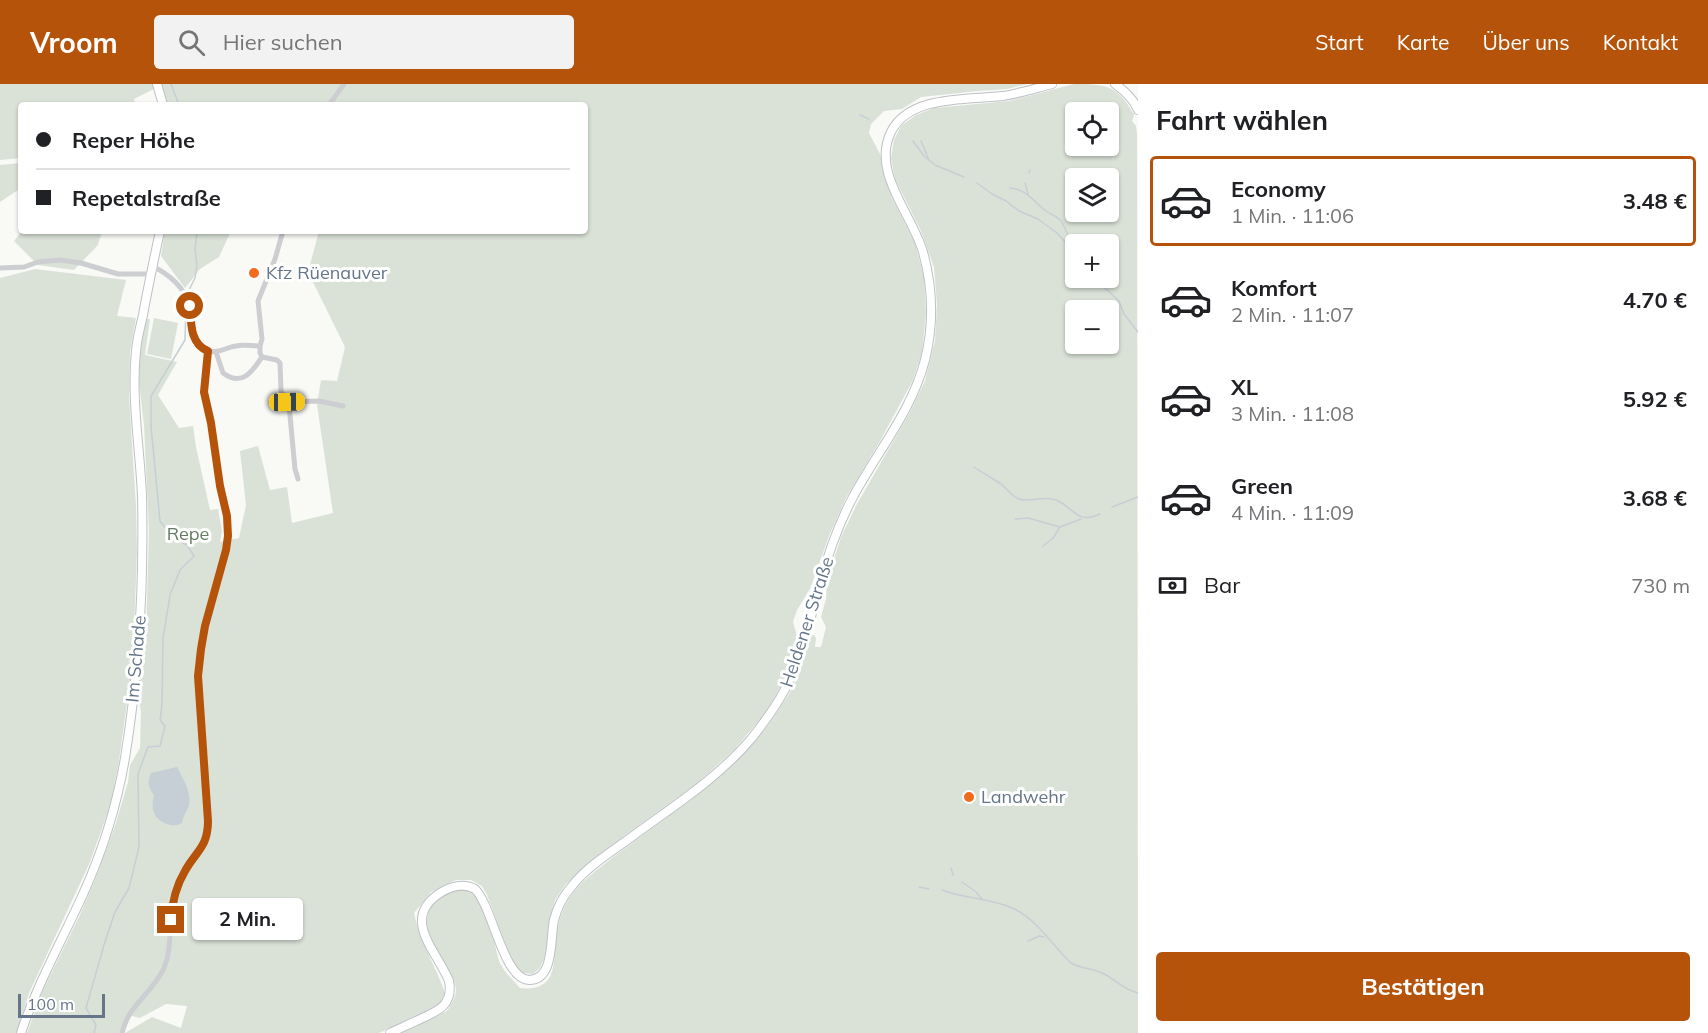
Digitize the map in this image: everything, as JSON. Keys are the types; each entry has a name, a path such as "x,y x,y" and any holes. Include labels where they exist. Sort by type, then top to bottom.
{"main road":[{"path":"157,84 162,102"},
{"name":"Heldener Straße","path":"390,1033 440,1010 447,1003 449,981 426,940 422,926 422,912 431,900 444,891 460,886 476,889 486,904 512,968 524,979 532,980 541,976 548,964 554,921 564,896 571,886 609,854 723,769 769,716 785,690 799,656 832,545 852,498 913,392 924,364 928,345 932,308 928,275 917,234 891,185 886,165 886,152 891,132 899,120 917,107 931,103 1007,95 1052,84"},
{"path":"1115,84 1127,93 1138,110"},
{"name":"Im Schade","path":"21,1033 35,993 98,860 113,811 125,757 133,699 141,597 141,460 136,403 136,350 159,234"}],"street":[{"path":"331,102 344,84"},
{"path":"262,357 258,301 276,259 282,234"},
{"path":"0,268 24,267 39,262 60,260 81,263 118,274 151,270 170,276 182,290 190,306 192,332 199,346 216,352 236,346 260,346"},
{"path":"122,1033 129,1015 154,985 165,965 170,944 172,907 175,896 184,873 204,845 207,836 208,821 198,676 205,626 228,536 227,516 204,392 208,351"},
{"path":"216,352 223,373 233,378 248,376 262,357"},
{"path":"262,357 279,361 281,391 289,405 295,469 298,478"},
{"path":"287,402 319,401 343,406"}],"green space":[{"path":"0,84 153,84 154,89 134,99 134,102 18,102 18,158 0,160"},
{"path":"161,84 1027,84 1007,89 921,97 902,109 884,111 871,124 869,133 880,154 892,198 915,243 924,277 926,313 922,353 912,382 846,498 829,536 810,589 797,610 793,622 797,636 788,674 766,712 734,750 695,785 628,833 566,884 555,900 544,959 539,969 533,974 523,973 514,966 482,886 471,880 456,880 431,892 414,913 420,934 445,993 440,1003 421,1015 379,1033 125,1033 152,1017 181,1028 187,1006 166,1004 140,1018 129,1015 121,1033 27,1033 44,988 96,877 115,826 128,782 130,765 140,748 141,712 138,693 146,637 149,531 144,425 139,382 139,353 145,319 150,319 145,355 177,362 158,395 179,428 193,426 210,510 218,509 222,531 220,542 239,538 246,505 240,451 258,446 270,490 287,487 292,523 333,513 317,405 321,380 337,381 345,347 308,272 318,234 588,234 588,102 167,102"},
{"path":"1074,84 1110,88 1122,98 1134,115 1132,121 1136,126 1137,134 1138,1033 403,1033 447,1011 455,995 455,983 434,948 428,930 429,912 436,901 458,891 468,892 476,897 488,918 500,963 507,973 520,988 534,988 544,984 553,969 560,919 575,890 610,859 690,800 740,757 762,733 788,695 797,677 811,635 816,638 815,647 821,647 826,627 821,617 826,599 827,581 841,537 925,381 935,341 937,305 934,267 921,231 895,179 891,158 894,140 901,126 916,115 934,108 1009,101"},
{"path":"18,163 18,190 0,202 0,165"},
{"path":"20,234 101,234 98,245 74,270 38,265 14,241"},
{"path":"165,234 230,234 219,257 200,269 185,288 161,256"},
{"path":"35,269 126,280 117,316 136,318 130,351 129,397 137,552 133,658 111,803 90,862 29,993 17,1033 0,1033 0,278"},
{"path":"154,318 178,323 171,359 147,354"}],"shaded area":[{"path":"177,767 190,800 182,823 169,825 157,818 153,810 154,795 149,782 151,773"}],"waterway":[{"name":"Repe","path":"171,84 178,102"},
{"path":"860,115 869,119"},
{"path":"913,141 924,156 935,165 964,177"},
{"path":"921,141 929,160"},
{"path":"977,183 1019,211 1038,219 1065,242"},
{"path":"1025,183 1028,194"},
{"path":"1010,188 1025,193 1059,219 1067,234"},
{"name":"Repe","path":"187,294 195,278 197,234"},
{"path":"1105,288 1119,301 1124,314 1138,332"},
{"name":"Repe","path":"94,1033 96,1025 86,1008 115,912 129,888 139,847 138,774 148,747 160,746 165,726 160,720 163,638 170,595 180,570 194,556 187,545 173,538 160,521 151,426 151,396 185,340 185,298"},
{"path":"974,467 1019,499 1051,499 1062,503 1080,516 1092,517 1100,514"},
{"path":"1112,507 1138,497"},
{"path":"1015,519 1028,518 1060,527 1081,519"},
{"path":"1043,546 1053,538 1060,527"},
{"path":"951,868 953,875"},
{"path":"962,882 982,899"},
{"path":"919,887 929,889"},
{"path":"942,890 995,902 1021,912 1071,963 1100,972 1128,990 1138,993"},
{"path":"1028,941 1039,936 1044,937"}],"place":[{"name":"Kfz Rüenauver","path":"254,273"},
{"name":"Landwehr","path":"969,797"}],"route":[{"path":"171,920 172,907 180,881 204,845 207,836 208,821 198,676 205,626 228,536 227,516 204,392 208,351 199,346 192,332 190,306"}]}
